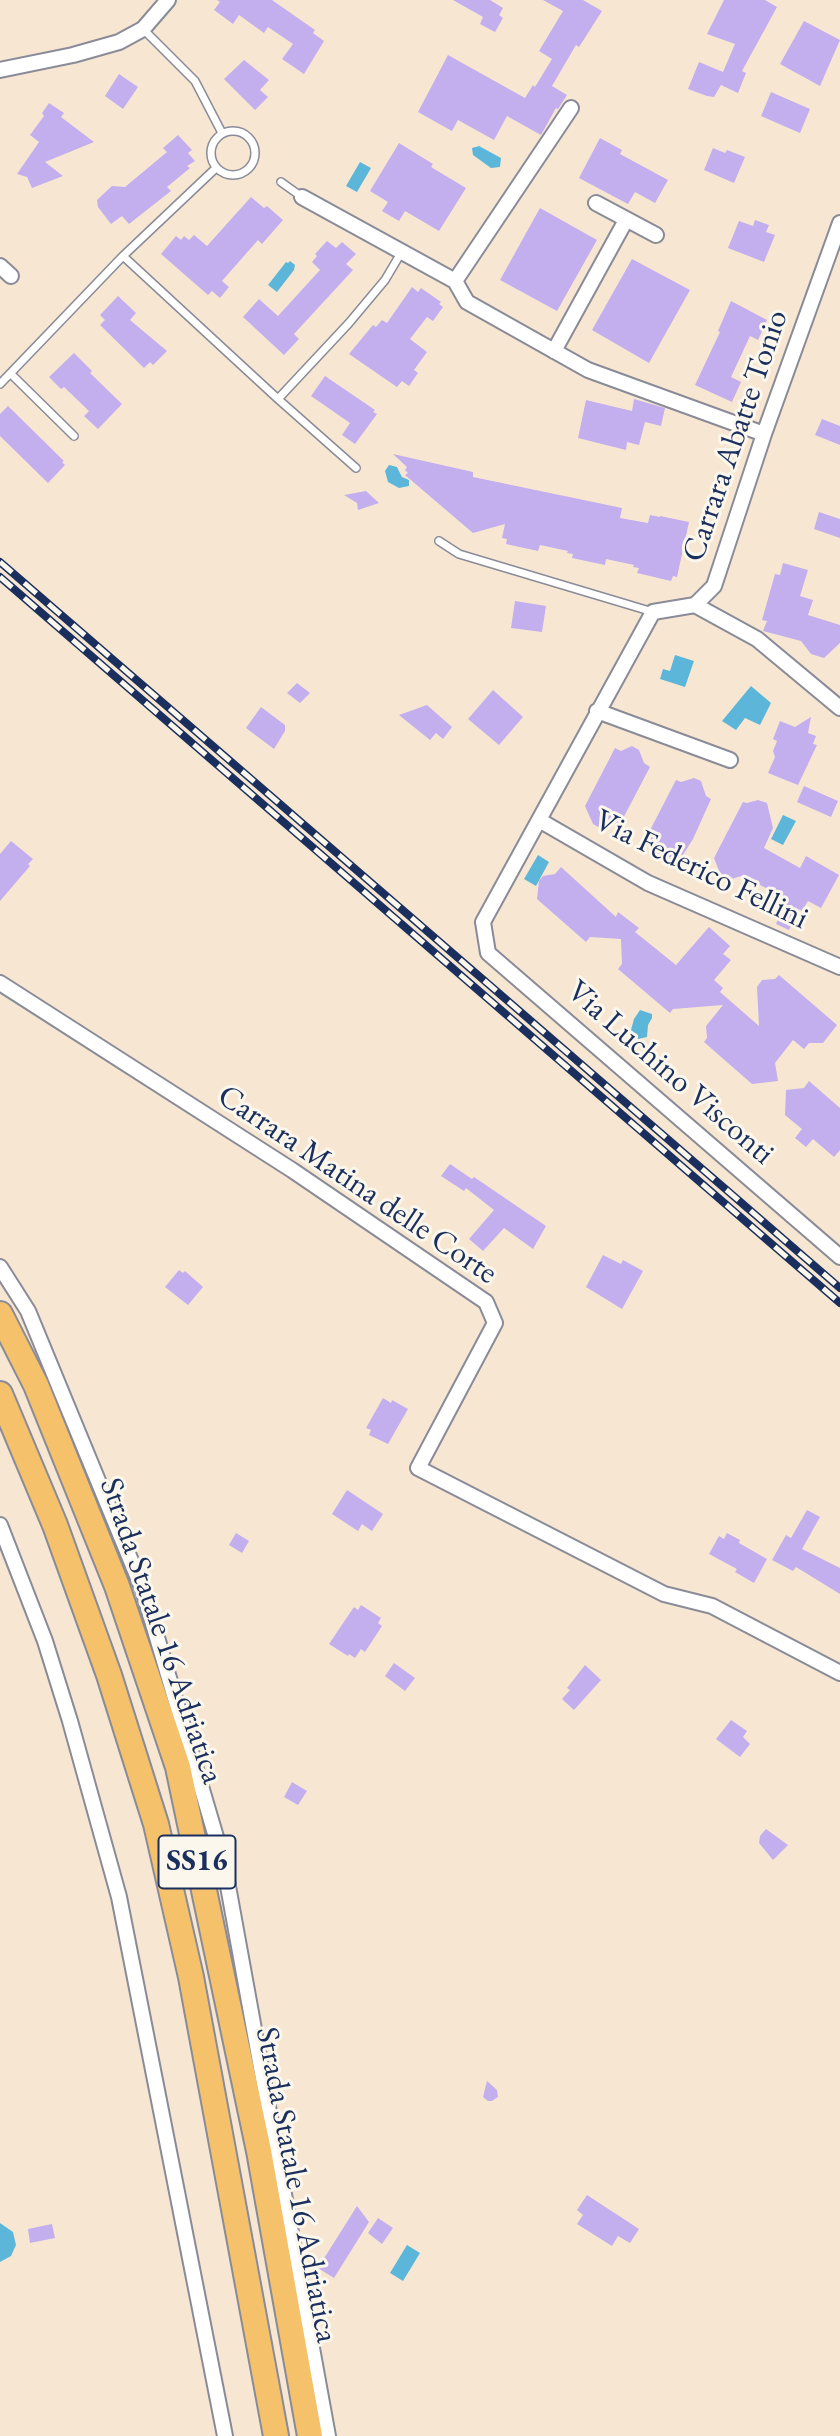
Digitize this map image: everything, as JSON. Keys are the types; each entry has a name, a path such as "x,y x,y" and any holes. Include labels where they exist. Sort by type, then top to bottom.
{"highway":[{"name":"Strada Statale 16 Adriatica","path":"0,1314 36,1385 117,1586 178,1767 259,2151 310,2436"},
{"name":"Strada Statale 16 Adriatica","path":"0,1394 60,1538 109,1675 156,1824 191,1977 276,2436"}],"street":[{"path":"0,70 73,55 119,41 143,29 168,0"},
{"path":"455,281 571,108"},
{"path":"302,197 455,281 467,302 588,370 764,434"},
{"path":"596,203 656,235"},
{"path":"554,351 626,220"},
{"name":"Carrara Abatte Tonio","path":"653,612 695,605 714,586 764,434 840,223"},
{"path":"695,605 757,639 840,708"},
{"path":"539,820 653,612"},
{"path":"597,711 730,760"},
{"name":"Via Luchino Visconti","path":"539,820 483,922 488,953 840,1257"},
{"name":"Via Federico Fellini","path":"539,820 648,883 840,967"},
{"name":"Carrara Matina delle Corte","path":"0,983 292,1170 486,1302 495,1323 418,1468 664,1594 712,1606 840,1673"},
{"path":"0,1267 28,1311 143,1590 224,1864 328,2436"},
{"path":"0,1525 48,1652 119,1897 225,2436"}],"lane":[{"path":"143,29 195,81 222,133"},
{"path":"237,131 249,138 255,151 254,159 241,173 228,175 216,168 210,156 212,143 222,133 237,131"},
{"path":"0,384 123,256 216,168"},
{"path":"281,182 302,197"},
{"path":"278,399 349,323 385,280 401,253"},
{"path":"123,256 356,468"},
{"path":"11,374 74,436"},
{"path":"439,541 459,554 653,612"}],"water":[{"path":"479,146 501,158 500,167 491,168 473,155 472,148"},
{"path":"360,162 371,168 357,192 346,186"},
{"path":"290,261 295,265 294,270 277,292 268,285 286,262"},
{"path":"389,465 397,467 402,477 409,480 409,486 399,488 388,482 385,471"},
{"path":"675,655 694,661 685,687 660,679 663,669 670,671"},
{"path":"751,686 771,703 760,725 745,718 736,730 722,721"},
{"path":"783,815 796,821 783,845 771,839"},
{"path":"538,855 549,862 536,886 524,879"},
{"path":"640,1010 652,1014 652,1018 647,1037 638,1039 633,1036 631,1030"},
{"path":"0,2223 13,2232 16,2245 11,2256 0,2262"},
{"path":"407,2245 420,2253 403,2281 390,2273"}],"building":[{"path":"217,0 272,0 315,30 313,33 324,41 304,74 282,59 293,44 268,27 264,33 239,15 233,24 214,10 220,2"},
{"path":"453,0 490,0 503,8 499,15 503,18 495,32 480,24 483,17"},
{"path":"543,0 583,0 602,11 579,47 576,45 552,86 567,95 558,109 556,108 541,135 507,116 494,140 458,120 452,131 418,112 448,55 525,98 552,59 539,51 563,11"},
{"path":"724,0 765,0 777,7 742,71 746,73 738,93 721,85 714,97 688,89 699,62 723,72 735,44 707,34"},
{"path":"804,21 840,40 820,86 780,64"},
{"path":"244,60 269,80 260,90 268,97 255,110 224,79"},
{"path":"119,74 138,87 123,109 105,96"},
{"path":"771,92 810,109 800,133 761,116"},
{"path":"49,103 64,113 61,117 94,142 45,162 63,176 32,188 27,177 17,174 39,142 30,135 44,116 42,113"},
{"path":"178,135 192,150 188,153 195,161 187,166 190,168 167,187 171,191 129,224 122,216 111,224 98,207 97,200 112,186 125,187 167,152 163,148"},
{"path":"600,138 622,150 620,154 668,180 655,203 635,192 628,204 579,178"},
{"path":"399,143 466,188 439,231 405,211 399,221 382,211 388,202 370,191"},
{"path":"713,148 745,157 734,183 704,170"},
{"path":"251,197 283,220 262,244 258,240 222,281 229,287 220,298 212,291 208,295 161,254 176,236 181,240 184,236 189,240 194,235 207,246"},
{"path":"540,208 597,240 557,311 500,280"},
{"path":"755,220 769,225 766,232 775,235 764,262 728,248 739,221 753,226"},
{"path":"327,241 336,248 342,242 356,254 346,264 353,270 294,334 299,339 284,355 243,317 259,299 278,316 320,270 312,262 317,256 315,254"},
{"path":"632,259 690,290 649,363 592,330"},
{"path":"412,287 418,292 421,288 441,302 439,304 443,307 433,321 427,317 410,339 427,352 414,370 418,373 409,386 402,381 397,387 349,354 373,325 376,327 382,320 387,323"},
{"path":"118,296 136,313 130,320 167,351 153,365 150,362 144,368 100,325 105,320 100,315"},
{"path":"731,301 767,320 758,340 750,336 731,377 741,382 732,402 695,385 720,332 718,331"},
{"path":"74,353 122,404 98,429 84,416 89,411 49,377"},
{"path":"325,376 377,414 355,444 342,435 350,423 311,396"},
{"path":"634,399 665,408 661,426 645,422 639,445 627,442 626,450 578,438 586,400 632,411"},
{"path":"8,406 64,461 62,462 65,465 48,483 0,436 0,414"},
{"path":"822,419 840,426 840,445 815,435"},
{"path":"393,454 473,472 473,477 622,508 620,518 648,523 650,515 689,522 677,577 673,576 671,581 637,573 639,568 633,567 634,565 606,559 605,565 572,558 573,554 567,553 568,551 540,545 538,551 506,544 507,539 502,538 505,524 473,533 405,475 408,473 405,470 407,467"},
{"path":"366,491 379,503 358,510 357,503 344,495"},
{"path":"819,512 840,519 840,538 814,529"},
{"path":"783,563 808,570 800,596 813,600 808,615 840,625 840,643 824,658 811,654 801,641 763,631 767,621 762,620 775,574 780,575"},
{"path":"515,601 546,606 542,632 511,628"},
{"path":"297,683 310,693 300,703 287,693"},
{"path":"493,690 523,717 499,745 468,719"},
{"path":"427,705 452,727 443,739 436,733 430,740 399,715"},
{"path":"261,707 285,725 285,731 274,749 246,728"},
{"path":"811,717 808,733 816,736 813,744 817,745 798,785 768,773 775,757 773,751 777,741 773,739 780,721 795,727"},
{"path":"632,746 639,750 644,763 650,767 619,826 613,823 600,828 593,824 585,806 615,748 621,751"},
{"path":"694,778 701,781 706,796 711,799 681,858 676,855 662,860 654,856 651,843 645,840 676,780 681,782"},
{"path":"804,786 838,801 831,817 797,802"},
{"path":"758,800 767,803 773,828 764,848 800,868 806,856 839,875 821,908 808,901 802,911 799,909 789,930 776,924 786,902 742,876 727,880 721,876 714,858 743,802"},
{"path":"11,841 33,859 0,901 0,854"},
{"path":"561,867 616,917 618,912 639,928 635,932 676,965 709,927 730,946 723,954 731,960 714,980 723,988 720,992 759,1026 757,987 762,980 775,979 779,975 837,1025 823,1043 809,1043 804,1049 793,1040 775,1063 778,1081 752,1084 704,1042 707,1038 706,1026 723,1005 673,1009 670,1013 618,969 622,964 621,939 590,937 586,942 537,899 539,881 543,876 555,874"},
{"path":"809,1081 840,1108 840,1150 834,1157 813,1139 806,1147 795,1138 802,1129 785,1115 786,1090 804,1088"},
{"path":"450,1164 472,1179 474,1177 546,1226 533,1249 504,1228 483,1251 469,1239 494,1210 466,1188 464,1191 441,1176"},
{"path":"603,1255 621,1264 623,1260 643,1271 622,1309 586,1287"},
{"path":"179,1270 183,1273 185,1271 203,1287 188,1305 165,1287"},
{"path":"383,1398 408,1409 388,1444 369,1435 371,1430 366,1428"},
{"path":"347,1490 383,1514 372,1531 362,1524 358,1531 332,1514"},
{"path":"807,1510 820,1517 802,1549 840,1568 840,1594 796,1567 793,1571 772,1560 786,1535 791,1538"},
{"path":"236,1533 249,1541 242,1553 229,1545"},
{"path":"727,1533 767,1559 754,1583 735,1572 737,1569 709,1554 719,1536 724,1539"},
{"path":"361,1605 381,1618 378,1623 382,1626 365,1652 361,1649 355,1658 329,1644 354,1607 358,1610"},
{"path":"394,1663 415,1678 405,1691 385,1676"},
{"path":"585,1665 601,1680 574,1710 562,1699"},
{"path":"731,1720 747,1731 743,1737 750,1744 740,1757 716,1739"},
{"path":"292,1782 307,1791 298,1805 284,1797"},
{"path":"766,1829 788,1845 773,1860 759,1843 760,1836"},
{"path":"487,2081 497,2090 498,2097 492,2101 483,2097"},
{"path":"587,2195 639,2229 630,2243 618,2236 612,2246 577,2224 583,2215 577,2210"},
{"path":"357,2206 369,2222 334,2278 318,2268"},
{"path":"378,2218 393,2228 382,2244 368,2233"},
{"path":"52,2224 55,2238 30,2243 28,2229"}],"railway":[{"path":"0,562 840,1288"},
{"path":"0,577 840,1303"}]}
